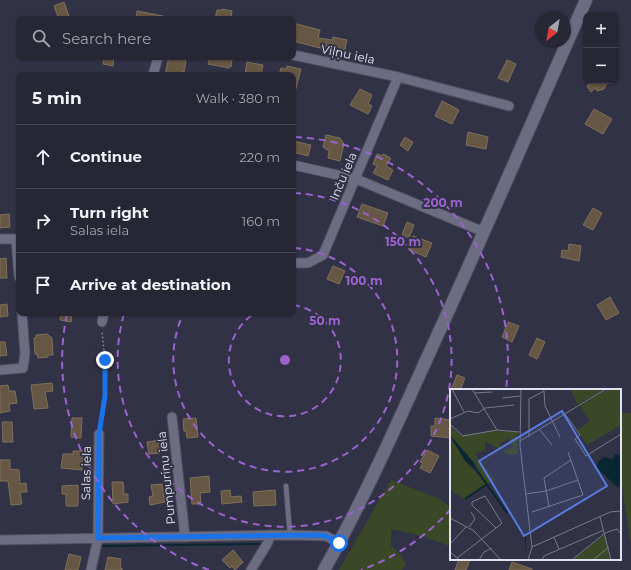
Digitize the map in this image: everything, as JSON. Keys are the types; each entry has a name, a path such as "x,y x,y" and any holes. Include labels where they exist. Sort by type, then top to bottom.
{"main road":[{"path":"324,570 355,515 484,232 586,0"}],"street":[{"name":"Viļņu iela","path":"296,56 398,77 509,106"},
{"path":"154,72 157,60"},
{"name":"Inču iela","path":"296,263 308,263 323,255 398,77"},
{"path":"296,166 356,179 484,232"},
{"path":"0,239 16,239"},
{"path":"0,370 23,368 25,354 22,316"},
{"name":"Pumpuriņu iela","path":"172,417 185,537"},
{"name":"Salas iela","path":"92,570 98,538 99,434"},
{"path":"251,570 271,535"},
{"path":"0,540 290,535 326,536 339,543"}],"lane":[{"path":"286,486 290,535"}],"path":[{"name":"Salas iela","path":"99,434 105,396 103,318"}],"green space":[{"path":"621,413 631,413 631,545 621,480"},
{"path":"391,480 440,499 450,507 450,547 422,536 391,529 391,546 401,555 406,564 402,570 339,570"}],"building":[{"path":"64,2 69,16 58,16 54,6"},
{"path":"217,10 232,11 231,16 216,16"},
{"path":"137,11 163,16 136,16"},
{"path":"296,24 320,30 318,38 332,40 333,37 347,40 344,54 330,51 330,53 323,52 324,49 296,42"},
{"path":"104,60 114,60 113,66 103,64"},
{"path":"168,60 186,61 184,72 166,72"},
{"path":"209,60 232,60 231,67 229,66 229,68 208,64"},
{"path":"507,60 516,64 508,82 498,78"},
{"path":"247,62 263,65 262,72 245,72"},
{"path":"287,66 301,69 296,88 296,72 280,72 281,68 286,69"},
{"path":"589,84 606,84 604,89 597,91 596,88 591,92 587,86"},
{"path":"360,89 372,95 368,104 372,106 368,114 350,105"},
{"path":"442,101 459,110 452,124 435,116"},
{"path":"594,109 612,119 603,134 585,124"},
{"path":"468,132 488,137 486,149 466,145"},
{"path":"326,135 340,138 344,144 340,161 328,158 329,151 323,147"},
{"path":"405,137 413,142 408,151 400,145"},
{"path":"296,142 311,145 308,156 296,153"},
{"path":"377,154 382,156 383,154 391,158 386,166 393,170 388,180 373,173 377,166 373,164"},
{"path":"362,204 388,213 383,226 357,217"},
{"path":"593,208 602,213 593,230 583,225"},
{"path":"9,214 10,227 0,228 0,215"},
{"path":"407,222 414,225 409,238 402,235"},
{"path":"413,236 432,243 426,257 408,249"},
{"path":"569,244 581,246 579,261 561,257 562,250 568,251"},
{"path":"6,258 7,278 0,278 0,259"},
{"path":"333,266 345,271 339,284 327,279"},
{"path":"610,297 619,313 606,320 597,305"},
{"path":"7,304 8,316 0,317 0,305"},
{"path":"61,316 72,316 71,322 60,320"},
{"path":"508,322 519,326 512,342 502,337"},
{"path":"47,334 52,338 53,355 38,358 37,354 35,354 34,338 36,338 36,335"},
{"path":"537,338 545,342 537,359 529,355"},
{"path":"0,342 5,342 7,355 0,356"},
{"path":"457,375 465,378 460,389 451,389"},
{"path":"52,383 53,391 45,392 48,408 34,409 31,385"},
{"path":"8,385 9,391 15,391 17,403 9,404 10,411 0,413 0,386"},
{"path":"72,418 82,418 81,438 71,437"},
{"path":"196,418 198,437 187,438 186,431 184,431 183,419"},
{"path":"435,418 450,420 450,438 431,436 431,426 435,426"},
{"path":"2,422 12,422 13,442 3,442"},
{"path":"159,440 160,453 149,454 147,442"},
{"path":"427,450 439,456 430,473 420,468 423,463 420,462"},
{"path":"73,451 83,451 82,470 61,468 63,454 73,454"},
{"path":"0,460 10,460 10,469 19,470 20,484 26,483 27,492 20,492 22,504 11,505 8,481 0,481"},
{"path":"209,476 210,492 200,493 201,504 192,504 190,478"},
{"path":"112,482 123,482 124,494 128,494 128,502 113,504"},
{"path":"162,484 165,502 150,505 149,497 153,496 151,485"},
{"path":"78,485 78,506 66,506 66,494 62,494 62,486"},
{"path":"230,490 231,497 241,496 242,502 222,504 221,491"},
{"path":"275,490 276,505 254,506 253,492"},
{"path":"233,550 243,562 235,570 232,566 230,568 222,560"},
{"path":"69,554 81,557 78,570 65,570"},
{"path":"108,557 121,559 120,568 122,568 122,570 105,570"},
{"path":"459,560 470,560 466,570 455,570"},
{"path":"512,562 532,569 532,570 509,570"}],"waterway":[{"path":"103,546 262,544"}],"route":[{"path":"105,360 105,396 99,434 98,538 317,535 326,536 339,543"}]}
